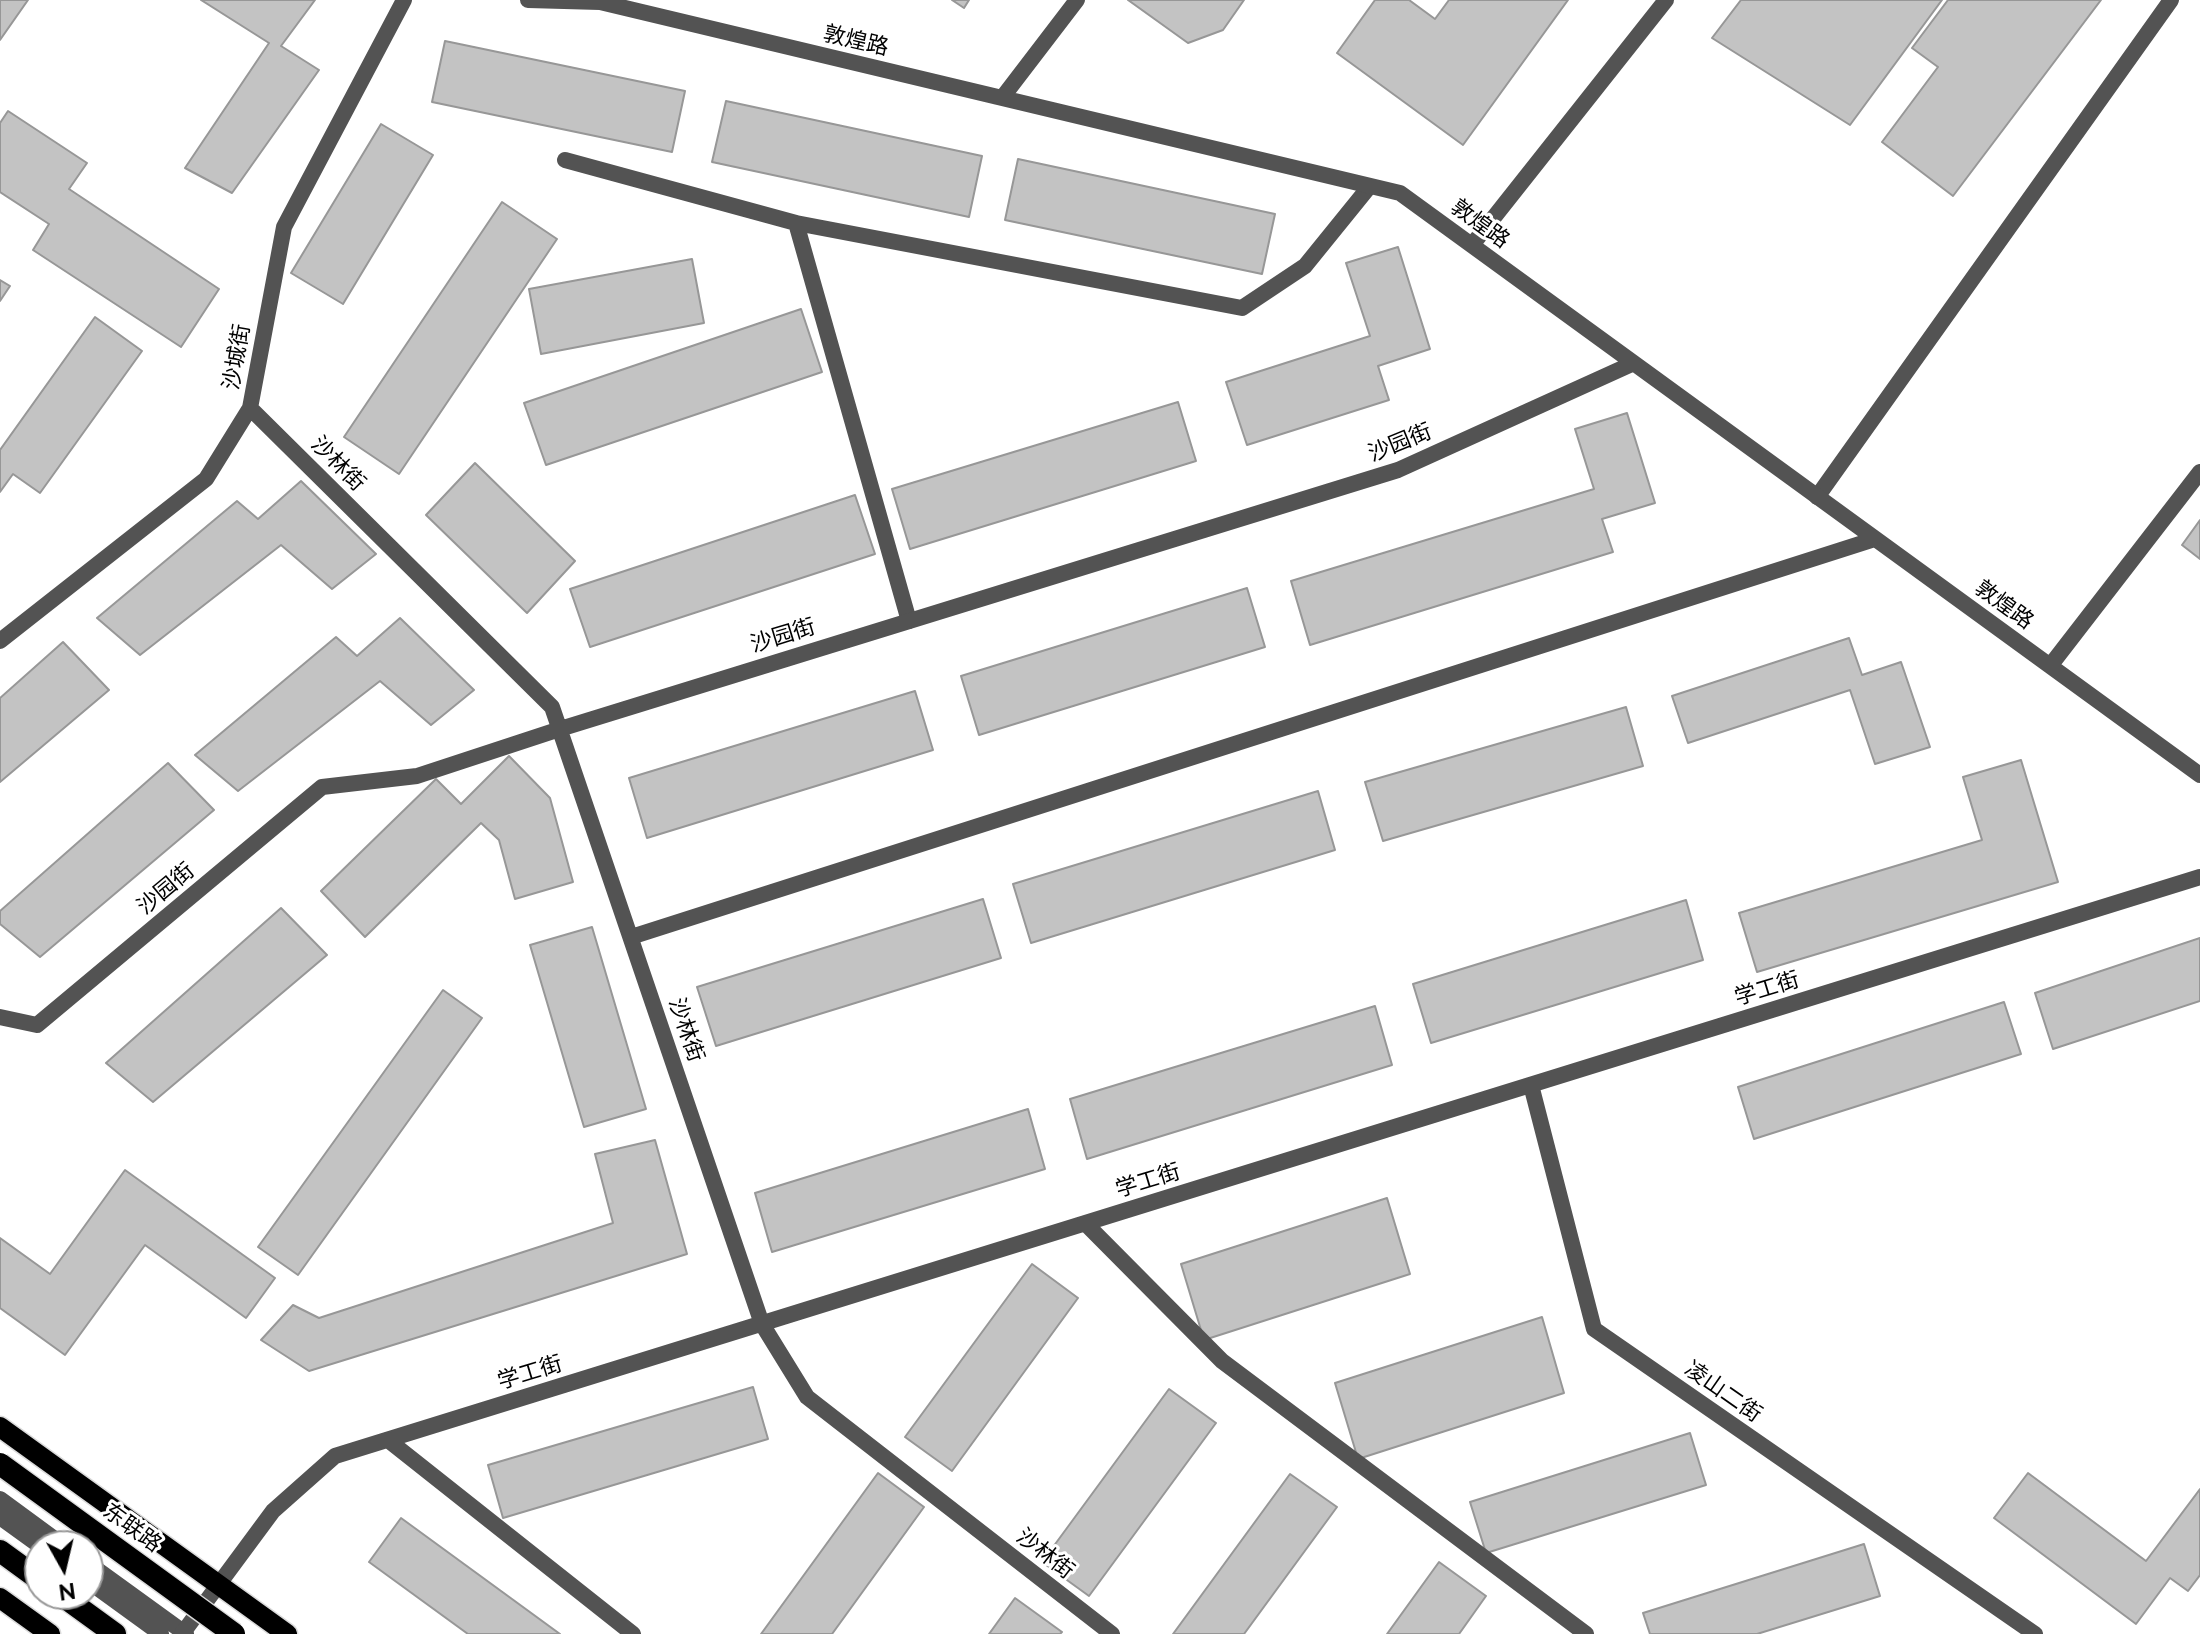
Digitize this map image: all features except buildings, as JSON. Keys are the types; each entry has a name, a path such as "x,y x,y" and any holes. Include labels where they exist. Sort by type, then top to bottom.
{"highway":[{"name":"东联路","path":"0,1464 234,1634"},
{"path":"0,1551 24,1568"},
{"path":"82,1610 115,1634"}],"main road":[{"path":"0,1427 287,1634"},
{"path":"0,1598 50,1634"}],"street":[{"name":"沙城街","path":"0,641 206,479 250,408 284,227 404,0"},
{"path":"528,0 600,1"},
{"path":"1002,98 1077,0"},
{"path":"1472,245 1666,0"},
{"path":"1817,497 2171,0"},
{"name":"敦煌路","path":"600,1 1400,193 2200,775"},
{"path":"565,160 796,223 1242,308 1305,266 1369,187"},
{"path":"796,223 909,621"},
{"name":"沙园街","path":"0,1017 37,1025 322,787 417,776 1398,470 1634,363"},
{"name":"沙林街","path":"250,408 552,707 762,1324 807,1397 1112,1634"},
{"path":"2050,666 2200,472"},
{"path":"631,937 1875,539"},
{"name":"学工街","path":"184,1633 273,1511 335,1456 2200,877"},
{"name":"凌山二街","path":"1531,1085 1594,1329 2035,1634"},
{"path":"1085,1223 1222,1361 1586,1634"},
{"path":"388,1440 633,1634"},
{"path":"0,1499 42,1530"},
{"path":"0,1517 24,1534"},
{"path":"104,1575 184,1633"},
{"path":"104,1593 161,1634"}]}
